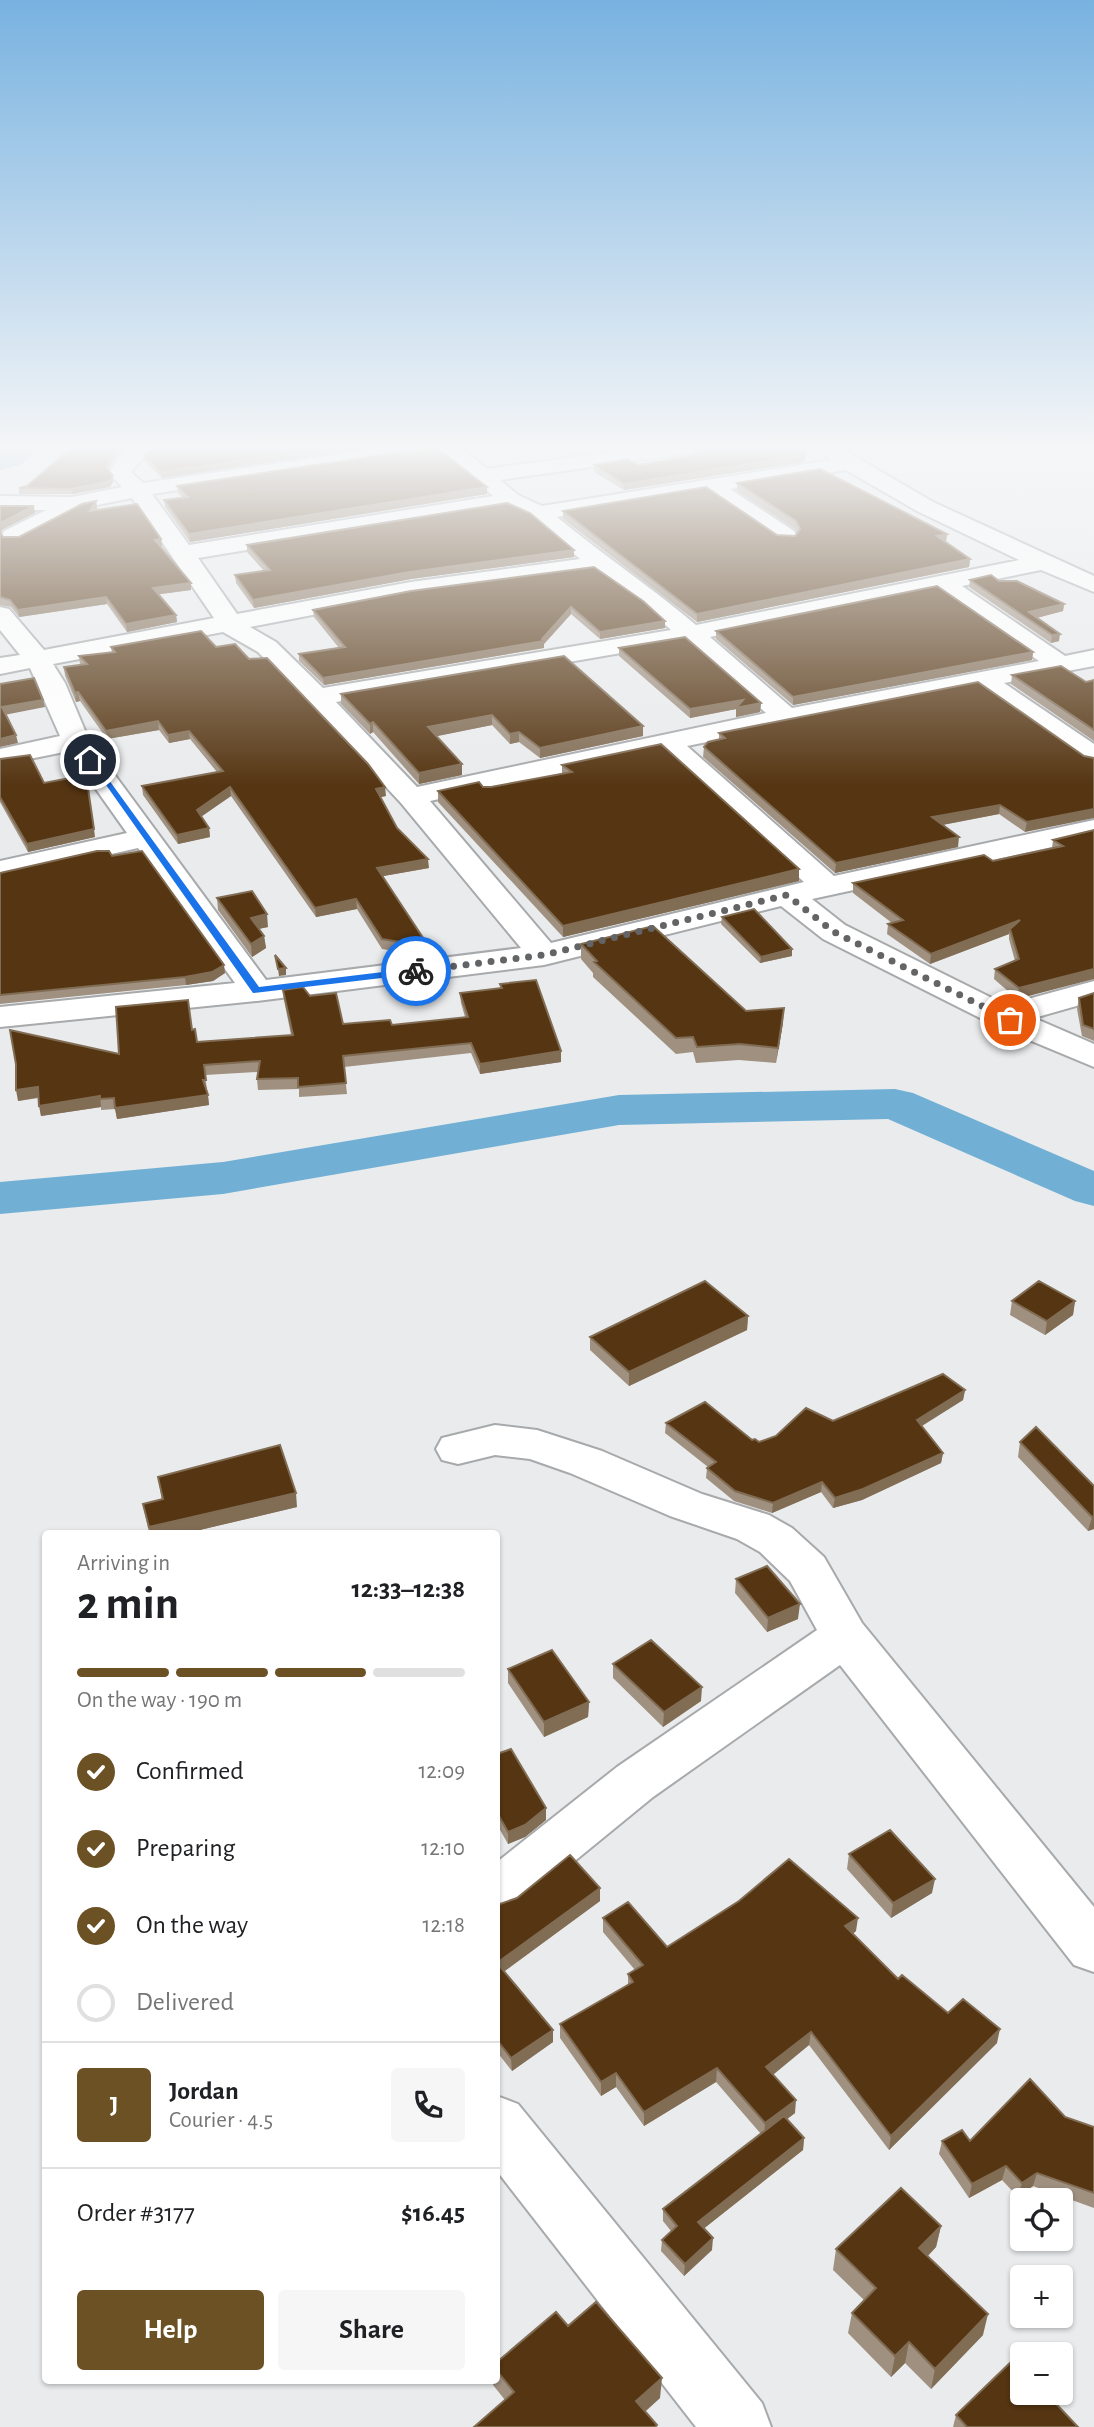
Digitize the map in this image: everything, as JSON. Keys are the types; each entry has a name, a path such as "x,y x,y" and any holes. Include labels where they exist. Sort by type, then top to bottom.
{"street":[{"path":"189,560 223,610 229,625 267,647 317,697 411,797 544,955"},
{"path":"595,560 635,587 786,717"},
{"path":"1040,560 1094,585"},
{"path":"317,697 689,634 1044,562"},
{"path":"0,666 411,589 599,564"},
{"path":"942,583 1081,664"},
{"path":"0,614 39,660 52,683 76,741 257,991"},
{"path":"411,797 786,717 981,679 1081,664"},
{"path":"981,679 1094,757"},
{"path":"0,757 76,741"},
{"path":"668,744 828,887"},
{"path":"0,1017 257,991 544,955 787,895 1094,829"},
{"path":"0,870 144,838"},
{"path":"787,895 834,932 1003,1016 1094,1057"},
{"path":"1003,1016 1094,991"},
{"path":"458,1449 495,1440 537,1445 586,1462 686,1505 753,1527 776,1540 807,1569 845,1636 1094,1948"},
{"path":"500,1891 635,1782 845,1636"},
{"path":"500,2128 738,2427"}],"building":[{"path":"0,560 172,560 191,583 153,588 176,615 126,624 106,597 18,610 10,600 0,597"},
{"path":"261,560 498,560 410,572 253,600 235,575 270,570"},
{"path":"627,560 964,560 697,614"},
{"path":"594,567 643,601 665,621 600,632 571,607 542,639 544,641 323,678 299,654 345,647 313,610 411,591"},
{"path":"991,575 999,581 1017,581 1064,604 1029,612 1060,634 1052,635 970,580"},
{"path":"937,586 1033,652 793,697 716,631"},
{"path":"201,631 216,647 235,644 249,659 267,658 368,764 385,787 376,789 397,828 428,859 377,868 429,947 382,939 356,899 315,908 230,787 197,810 209,828 177,835 142,786 223,771 189,731 168,735 158,721 106,731 78,692 75,693 64,667 87,664 79,656 115,652 111,647"},
{"path":"685,637 761,703 736,708 743,700 690,709 619,648"},
{"path":"564,656 643,726 540,748 519,732 510,734 492,715 428,727 462,764 419,773 373,722 370,724 341,694"},
{"path":"1061,666 1086,682 1094,680 1094,730 1012,675"},
{"path":"34,678 43,700 2,707 16,735 0,739 0,684"},
{"path":"978,682 1084,756 1094,758 1094,809 1027,822 1000,805 932,817 959,837 836,863 704,747 708,742 725,738 719,733"},
{"path":"661,744 799,869 563,926 438,791 479,782 483,787 491,787 572,772 562,765"},
{"path":"30,755 44,783 86,775 94,829 27,844 0,797 0,759"},
{"path":"1094,830 1094,969 1019,988 995,969 1019,959 1010,929 1020,920 931,954 888,924 903,920 853,883 984,855 993,861 1063,846 1053,840"},
{"path":"97,851 109,851 112,856 142,851 224,965 212,972 185,977 0,995 0,873"},
{"path":"252,891 267,914 251,918 264,936 251,944 217,898"},
{"path":"754,909 792,949 761,957 722,917"},
{"path":"653,926 746,1011 784,1008 778,1048 740,1044 697,1047 693,1037 676,1038 594,962 597,961 581,944"},
{"path":"275,955 286,968 278,969"},
{"path":"536,980 561,1051 480,1064 471,1043 343,1056 346,1083 298,1087 298,1078 257,1079 260,1061 204,1065 206,1080 203,1080 208,1095 115,1108 114,1098 100,1099 100,1096 39,1106 38,1087 16,1090 16,1064 10,1030 119,1054 116,1007 188,1000 192,1030 195,1029 197,1042 293,1035 283,990 303,987 310,996 336,993 343,1024 390,1020 392,1025 468,1017 460,993 502,988 500,984"},
{"path":"1094,993 1094,1029 1083,1025 1079,998"},
{"path":"705,1281 748,1316 629,1372 590,1337"},
{"path":"1039,1281 1075,1301 1047,1321 1012,1301"},
{"path":"943,1374 965,1390 917,1420 943,1453 863,1489 835,1498 822,1482 773,1503 735,1491 707,1468 716,1462 666,1423 705,1402 752,1440 759,1442 776,1436 806,1408 833,1421"},
{"path":"1036,1427 1094,1486 1094,1516 1092,1517 1020,1442"},
{"path":"280,1445 296,1493 149,1527 143,1504 163,1499 158,1477"},
{"path":"767,1566 800,1604 768,1618 736,1579"},
{"path":"651,1640 702,1687 664,1712 613,1664"},
{"path":"552,1650 589,1702 544,1722 508,1669"},
{"path":"511,1749 546,1808 525,1825 508,1832 500,1818 500,1753"},
{"path":"890,1830 935,1879 893,1903 849,1854"},
{"path":"570,1855 600,1888 500,1961 500,1904 517,1898"},
{"path":"789,1859 858,1918 845,1926 898,1979 902,1975 948,2013 963,1999 1000,2029 891,2136 811,2032 766,2067 796,2100 765,2123 717,2068 644,2112 616,2073 601,2082 560,2024 633,1982 628,1974 643,1965 603,1918 628,1902 667,1947 739,1901"},
{"path":"500,1967 553,2030 511,2058 500,2044"},
{"path":"1030,2079 1065,2117 1094,2127 1094,2193 1037,2173 1022,2183 1006,2166 972,2184 942,2141 962,2130 970,2141"},
{"path":"784,2116 804,2138 698,2222 713,2238 685,2264 662,2240 677,2226 663,2209"},
{"path":"901,2188 941,2226 919,2248 988,2314 935,2369 909,2342 895,2356 852,2313 876,2288 836,2249"},
{"path":"596,2302 662,2378 636,2401 657,2425 474,2427 514,2392 500,2375 500,2359 556,2312 568,2326"},
{"path":"1010,2363 1010,2405 1057,2405 1078,2427 967,2427 956,2415"}],"waterway":[{"path":"0,1198 223,1178 619,1110 895,1104 1094,1190"}],"way so far":[{"path":"416,971 544,955 787,895 834,932 1010,1020"}],"route":[{"path":"90,760 257,991 416,971"}]}
